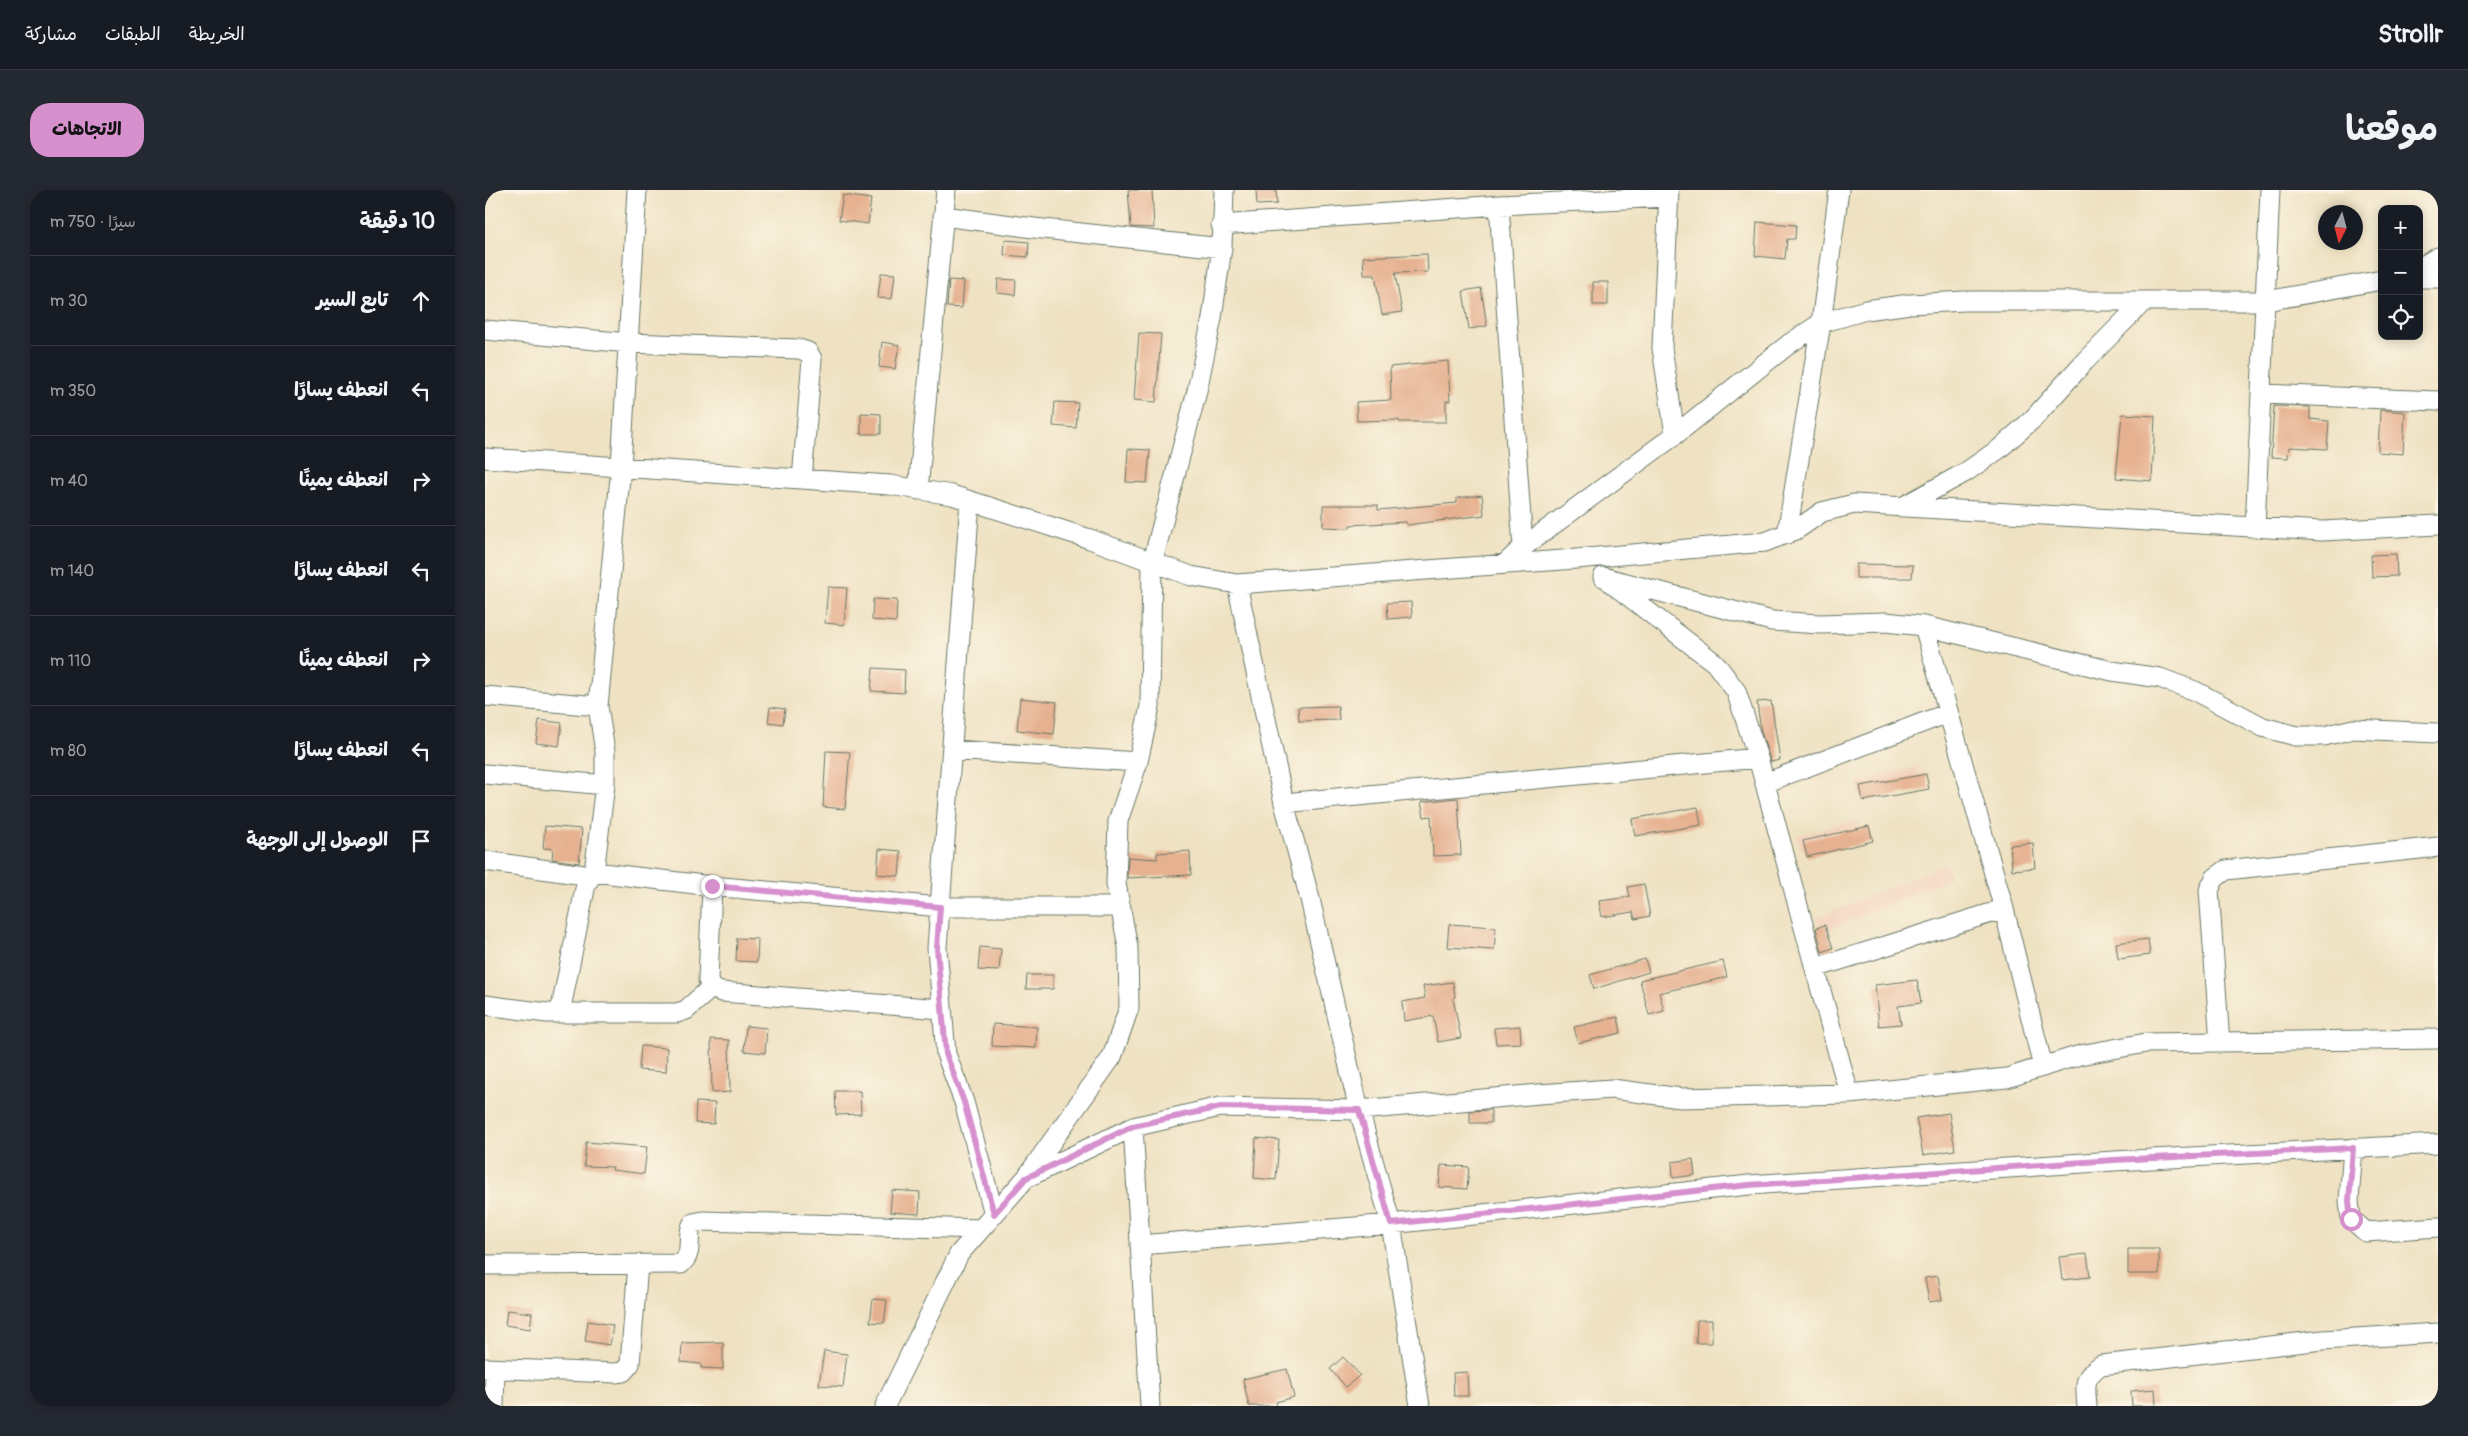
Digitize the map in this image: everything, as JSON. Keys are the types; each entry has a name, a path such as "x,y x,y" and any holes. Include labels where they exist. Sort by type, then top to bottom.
{"street":[{"path":"560,1013 586,884 592,874 605,785 605,752 598,706 621,467 637,190"},
{"path":"919,490 946,190"},
{"path":"885,1406 959,1254 1026,1178 1112,1057 1129,1008 1127,947 1116,884 1118,821 1138,762 1150,706 1153,564 1197,392 1212,318 1222,248 1221,225 1224,190"},
{"path":"1787,534 1821,323 1839,190"},
{"path":"2255,528 2270,190"},
{"path":"1221,225 1668,194 1662,348 1675,435"},
{"path":"1499,205 1523,547"},
{"path":"943,216 1034,228 1222,248"},
{"path":"2423,266 2438,257"},
{"path":"2423,278 2438,278"},
{"path":"1505,564 1523,547 1675,435 1789,344 1821,323 1866,310 1910,304 1964,301 2142,303 2265,301 2378,281"},
{"path":"1901,507 1966,472 1999,449 2033,419 2085,361 2142,303"},
{"path":"485,330 629,343 799,349 807,352 812,359 802,479"},
{"path":"2261,394 2438,401"},
{"path":"485,458 890,485 952,495 1090,539 1153,564 1191,576 1237,584 1576,559 1765,542 1796,530 1822,512 1854,504 2322,531 2438,525"},
{"path":"970,501 937,948 946,1054 964,1102 994,1214"},
{"path":"1576,559 1603,577 1715,663 1736,691 1758,758 1849,1094"},
{"path":"1603,577 1771,621 1820,624 1885,622 1924,626 2112,671 2160,678 2195,691 2263,727 2296,736 2324,736 2353,729 2438,733"},
{"path":"1237,584 1284,803 1310,899 1359,1110 1391,1224 1420,1406"},
{"path":"1924,626 2004,910 2043,1067"},
{"path":"485,696 598,706"},
{"path":"1765,783 1948,713"},
{"path":"952,750 1138,762"},
{"path":"1284,803 1758,758"},
{"path":"485,774 605,785"},
{"path":"2220,1043 2209,890 2215,878 2226,870 2438,847"},
{"path":"485,861 592,874 940,907 1121,907"},
{"path":"712,886 708,980 711,988 721,992 942,1009"},
{"path":"1815,968 2004,910"},
{"path":"485,1005 560,1013 677,1014 686,1010 711,988"},
{"path":"1026,1178 1133,1126 1221,1107 1359,1110 1539,1094 1612,1090 1681,1098 1849,1094 2007,1078 2080,1055 2146,1043 2438,1039"},
{"path":"1133,1126 1150,1406"},
{"path":"1140,1245 1391,1224 1749,1185 2114,1160 2438,1144"},
{"path":"2353,1148 2349,1201 2351,1219 2366,1232 2438,1227"},
{"path":"485,1266 681,1264 687,1259 690,1252 690,1229 693,1223 703,1221 981,1229"},
{"path":"494,1406 490,1368 623,1372 630,1364 638,1264"},
{"path":"2087,1406 2085,1387 2089,1373 2101,1365 2323,1340 2438,1333"}],"shaded area":[{"path":"1916,767 1920,781 1860,796 1856,782"},
{"path":"1858,820 1862,835 1801,850 1797,835"},
{"path":"1945,864 1951,878 1823,932 1817,918"}],"building":[{"path":"1128,190 1152,190 1154,228 1131,227"},
{"path":"1256,190 1276,190 1277,204 1257,205"},
{"path":"843,195 871,199 868,224 839,220"},
{"path":"1757,222 1796,225 1795,239 1787,239 1785,259 1755,256"},
{"path":"1005,240 1029,242 1028,257 1004,255"},
{"path":"1427,254 1428,272 1395,273 1402,312 1382,315 1375,275 1364,275 1363,257"},
{"path":"881,273 895,274 892,299 878,298"},
{"path":"998,279 1016,280 1015,295 997,293"},
{"path":"949,280 964,281 962,308 947,307"},
{"path":"1593,282 1608,282 1608,305 1593,305"},
{"path":"1481,288 1487,326 1469,329 1463,291"},
{"path":"1139,333 1161,334 1156,402 1134,400"},
{"path":"882,342 899,345 895,369 879,367"},
{"path":"1448,361 1450,401 1446,401 1446,422 1357,421 1356,402 1391,400 1390,367"},
{"path":"1055,402 1078,403 1076,428 1053,426"},
{"path":"2274,406 2310,407 2310,419 2329,421 2327,449 2289,447 2288,458 2271,457"},
{"path":"2380,410 2405,412 2403,454 2378,452"},
{"path":"861,413 881,414 881,434 861,434"},
{"path":"2122,414 2155,416 2152,481 2116,478"},
{"path":"1128,449 1150,450 1147,483 1126,482"},
{"path":"1482,495 1484,515 1407,525 1406,522 1350,525 1350,528 1323,527 1323,505 1378,505 1378,510 1457,503 1457,498"},
{"path":"2396,554 2397,576 2372,577 2371,555"},
{"path":"1856,564 1913,565 1912,578 1856,578"},
{"path":"828,587 847,588 844,625 825,623"},
{"path":"873,599 897,600 896,622 872,620"},
{"path":"1411,602 1412,617 1388,619 1387,603"},
{"path":"873,668 905,670 904,693 871,691"},
{"path":"1020,698 1057,702 1054,734 1017,730"},
{"path":"1771,701 1780,760 1771,762 1761,732 1757,702"},
{"path":"1338,706 1339,720 1299,721 1298,707"},
{"path":"770,707 785,709 783,724 768,722"},
{"path":"539,720 562,723 559,746 536,743"},
{"path":"826,751 850,752 845,809 823,807"},
{"path":"1926,774 1929,789 1863,801 1860,786"},
{"path":"1458,798 1461,855 1433,856 1431,816 1424,817 1421,802"},
{"path":"1698,807 1701,825 1635,836 1632,819"},
{"path":"545,826 582,829 579,863 552,859 553,849 543,848"},
{"path":"1869,826 1873,841 1807,857 1803,841"},
{"path":"2033,843 2035,868 2012,870 2010,845"},
{"path":"879,849 901,851 899,876 877,874"},
{"path":"1190,851 1191,875 1127,878 1128,857 1157,859 1157,853"},
{"path":"1644,884 1650,916 1635,919 1633,912 1602,917 1599,901 1630,897 1628,887"},
{"path":"1449,924 1496,927 1494,950 1447,947"},
{"path":"1825,925 1833,948 1822,952 1816,928"},
{"path":"737,938 758,939 757,962 736,961"},
{"path":"2148,939 2150,955 2118,959 2116,943"},
{"path":"980,947 1001,949 999,971 978,970"},
{"path":"1645,959 1649,972 1594,989 1590,975"},
{"path":"1723,961 1727,977 1659,993 1664,1011 1649,1015 1640,980"},
{"path":"1027,975 1053,975 1053,989 1026,989"},
{"path":"1917,980 1921,1003 1898,1006 1901,1024 1879,1026 1875,985"},
{"path":"1453,982 1455,997 1453,998 1461,1038 1438,1042 1433,1016 1404,1021 1402,1002 1425,998 1423,986"},
{"path":"1618,1017 1621,1033 1578,1043 1574,1027"},
{"path":"993,1024 1037,1027 1036,1048 992,1046"},
{"path":"746,1026 767,1028 765,1053 744,1051"},
{"path":"1520,1026 1521,1043 1496,1044 1494,1028"},
{"path":"711,1039 729,1040 730,1092 712,1093"},
{"path":"641,1046 667,1048 666,1072 639,1070"},
{"path":"835,1091 860,1091 861,1114 836,1115"},
{"path":"696,1102 715,1103 714,1124 695,1123"},
{"path":"1491,1110 1491,1123 1470,1123 1470,1111"},
{"path":"1949,1113 1955,1150 1923,1155 1916,1118"},
{"path":"1256,1138 1279,1140 1276,1180 1254,1178"},
{"path":"586,1142 647,1147 644,1174 612,1170 613,1167 584,1166"},
{"path":"1693,1159 1695,1175 1673,1178 1672,1162"},
{"path":"1441,1165 1469,1167 1467,1189 1439,1187"},
{"path":"892,1190 920,1192 919,1214 890,1212"},
{"path":"2128,1249 2159,1249 2159,1274 2128,1274"},
{"path":"2087,1254 2090,1277 2062,1280 2059,1257"},
{"path":"1938,1276 1942,1300 1929,1302 1925,1278"},
{"path":"873,1299 887,1300 884,1323 870,1322"},
{"path":"507,1310 532,1313 530,1329 505,1325"},
{"path":"1697,1320 1712,1320 1712,1343 1696,1343"},
{"path":"588,1321 613,1325 610,1345 585,1341"},
{"path":"723,1342 723,1369 701,1368 701,1364 681,1362 682,1343"},
{"path":"824,1351 847,1354 843,1387 819,1385"},
{"path":"1343,1357 1360,1375 1346,1387 1330,1369"},
{"path":"1287,1369 1294,1397 1276,1402 1277,1406 1249,1406 1243,1379"},
{"path":"1467,1372 1468,1396 1454,1396 1453,1373"},
{"path":"2155,1389 2156,1406 2132,1406 2131,1391"}],"route":[{"path":"712,886 940,907 937,948 946,1054 964,1102 994,1214 1026,1178 1133,1126 1221,1107 1359,1110 1391,1224 1749,1185 2114,1160 2353,1148 2349,1201 2351,1219"}]}
